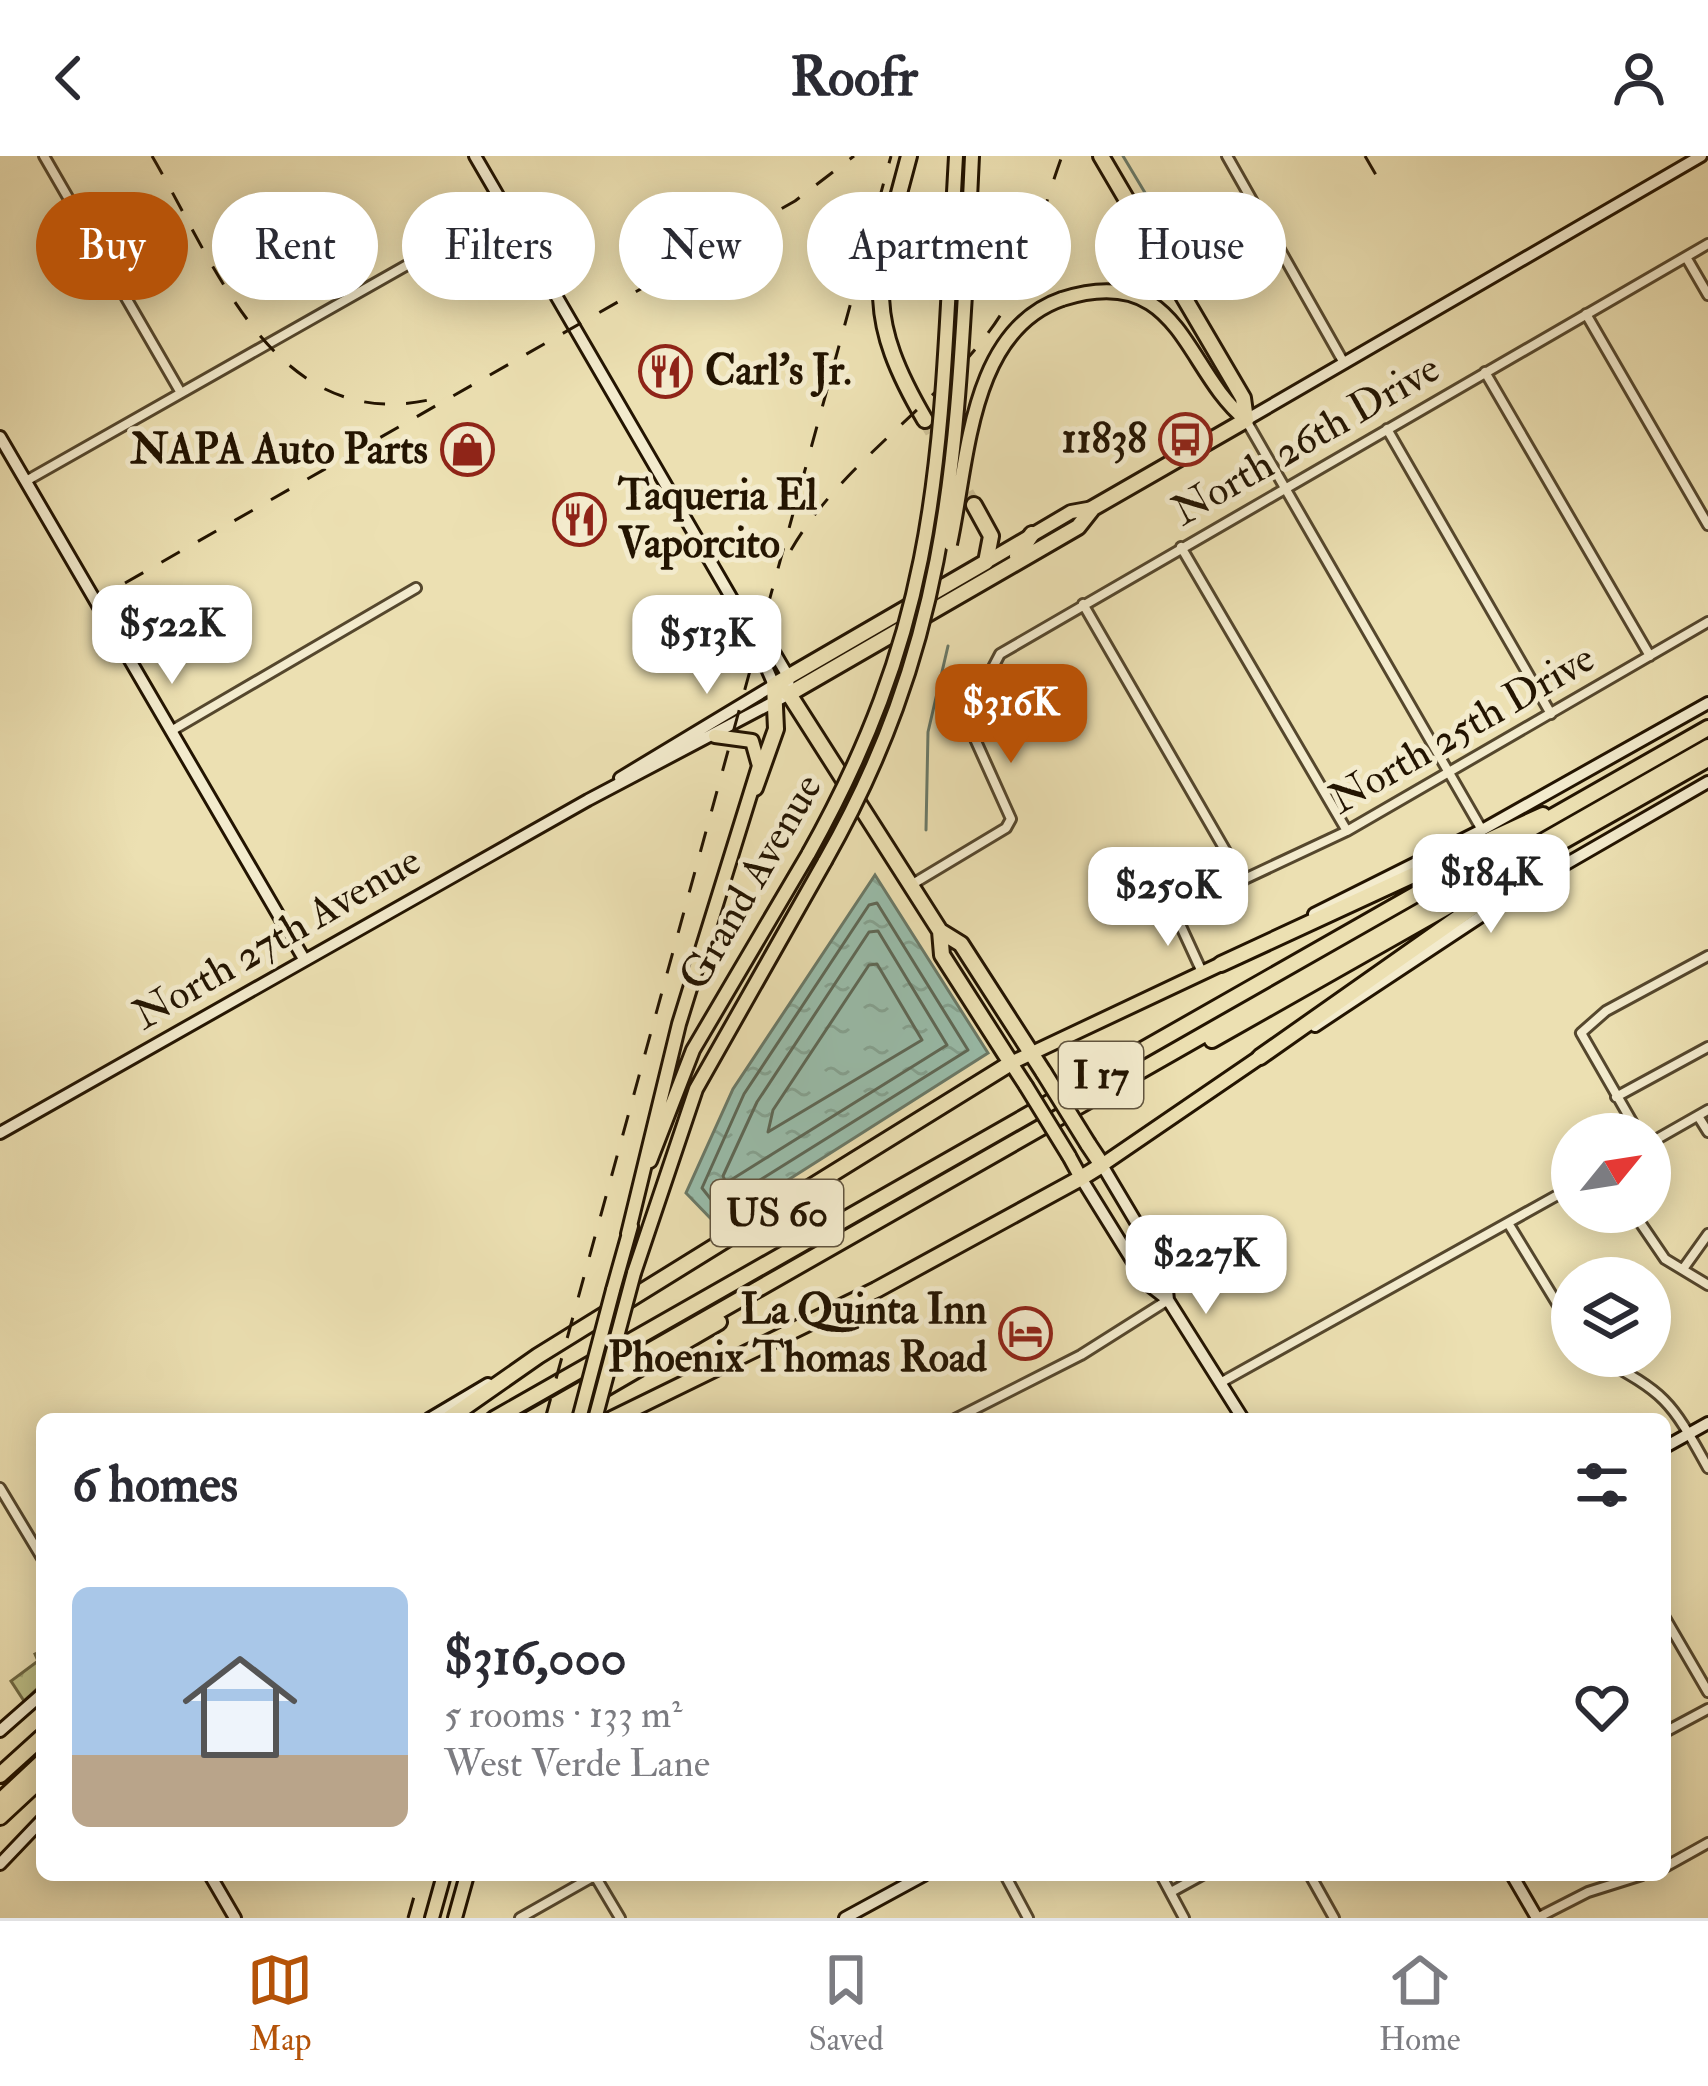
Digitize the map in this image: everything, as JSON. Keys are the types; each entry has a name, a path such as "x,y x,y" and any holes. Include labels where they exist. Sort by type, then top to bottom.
{"highway":[{"path":"909,156 881,262 878,301 893,361 925,420"},
{"path":"1101,156 1243,398 1246,420"},
{"name":"North 27th Avenue","path":"782,698 1078,527 1093,508 1246,420"},
{"path":"974,505 991,536 986,562"},
{"path":"986,582 1026,548 1032,535"},
{"name":"North 27th Avenue","path":"774,685 986,562"},
{"path":"774,685 940,931 961,944 1102,1165"},
{"path":"754,788 782,698"},
{"name":"I 17","path":"505,1413 1708,728"},
{"path":"541,1413 1708,747"},
{"name":"I 17","path":"563,1413 1708,759"},
{"path":"1221,964 1521,822 1571,806"},
{"path":"1260,1057 1563,842"},
{"path":"940,931 942,955 1011,1063"},
{"name":"US 60","path":"538,1356 1011,1063"},
{"name":"US 60","path":"624,1413 876,1290 1102,1165"},
{"path":"457,1413 538,1356"},
{"path":"0,1775 36,1742"},
{"path":"0,1802 36,1768"},
{"path":"0,1817 36,1784"}],"main road":[{"path":"475,156 496,192"},
{"name":"Grand Avenue","path":"581,1413 628,1234 693,1050 809,854 879,713 917,591 941,439 956,156"},
{"name":"Grand Avenue","path":"597,1413 634,1273 695,1089 825,861 866,782 910,676 951,494 972,156"},
{"name":"North 27th Avenue","path":"1246,420 1701,156"},
{"path":"910,676 932,623 991,366 1019,325 1062,299 1109,292 1160,310 1184,332 1228,406 1246,420"},
{"path":"559,300 750,629 774,685"},
{"path":"0,437 304,959"},
{"name":"North 27th Avenue","path":"986,562 1071,512 1093,508"},
{"path":"750,629 761,630 788,676 782,698"},
{"name":"North 27th Avenue","path":"0,1133 588,800 774,685"},
{"name":"North 27th Avenue","path":"588,800 782,698"},
{"path":"1239,1413 1168,1300 1146,1283 1011,1063 1221,964 1482,830 1708,703"},
{"path":"628,1234 679,1024 760,759 754,744 743,736 715,736"},
{"path":"1168,1300 1165,1271 1102,1165 1519,891 1708,782"},
{"path":"439,1413 538,1356"},
{"path":"1671,1444 1708,1423"},
{"path":"0,1731 36,1699"},
{"path":"0,1864 36,1826"},
{"path":"213,1881 235,1918"},
{"path":"433,1918 442,1881"},
{"path":"455,1918 465,1881"},
{"path":"845,1918 868,1912 915,1881"},
{"path":"1516,1881 1537,1918"}],"street":[{"path":"44,156 181,393"},
{"path":"1227,156 1344,363"},
{"name":"North 26th Drive","path":"910,886 1006,828 1011,819 966,718 1000,654 1708,244"},
{"path":"1686,257 1708,295"},
{"path":"26,481 402,268"},
{"path":"1586,314 1708,525"},
{"path":"1485,371 1650,656"},
{"path":"1246,420 1482,830"},
{"path":"1387,428 1551,713"},
{"path":"1181,547 1347,831"},
{"path":"171,731 416,588"},
{"path":"1082,604 1243,881"},
{"name":"North 25th Drive","path":"1202,973 1178,913 1347,831 1708,622"},
{"path":"1626,1113 1581,1033 1606,1011 1708,956"},
{"path":"1616,1097 1708,1047"},
{"path":"1671,1131 1703,1113 1708,1132"},
{"path":"1220,1383 1551,1199"},
{"path":"1508,1223 1551,1294"},
{"path":"1645,1233 1655,1249 1708,1285"},
{"path":"1683,1269 1708,1234"},
{"path":"967,1413 1081,1355 1168,1300"},
{"path":"1637,1377 1649,1383 1689,1434 1708,1468"},
{"path":"0,1488 36,1548"},
{"path":"1671,1628 1708,1692"},
{"path":"1671,1729 1708,1709"},
{"path":"1671,1864 1708,1843"},
{"path":"520,1918 585,1881"},
{"path":"599,1881 620,1918"},
{"path":"1008,1881 1028,1918"},
{"path":"1165,1881 1184,1918"},
{"path":"1171,1892 1191,1881"},
{"path":"1313,1881 1334,1918"},
{"path":"1537,1918 1588,1892 1623,1881"}],"green space":[{"path":"36,1662 36,1690 24,1701 11,1681"}],"water":[{"path":"875,875 988,1053 717,1225 686,1193 733,1089"}],"waterway":[{"path":"1123,156 1145,192"},
{"path":"926,830 928,732 948,646"}],"tunnel":[{"path":"925,420 974,505"}],"railway":[{"path":"152,156 227,291 257,332 292,367 331,392 378,404 433,399"},
{"path":"125,583 795,201 854,156"},
{"path":"547,1413 891,156"},
{"path":"791,550 835,491 965,361 1002,313 1023,270 1062,156"},
{"path":"1365,156 1386,192"},
{"path":"408,1918 418,1881"}],"place":[{"name":"Carl's Jr.","path":"666,371"},
{"name":"11838","path":"1186,439"},
{"name":"NAPA Auto Parts","path":"467,450"},
{"name":"Taqueria El Vaporcito","path":"579,520"},
{"name":"La Quinta Inn Phoenix Thomas Road","path":"1026,1334"}]}
